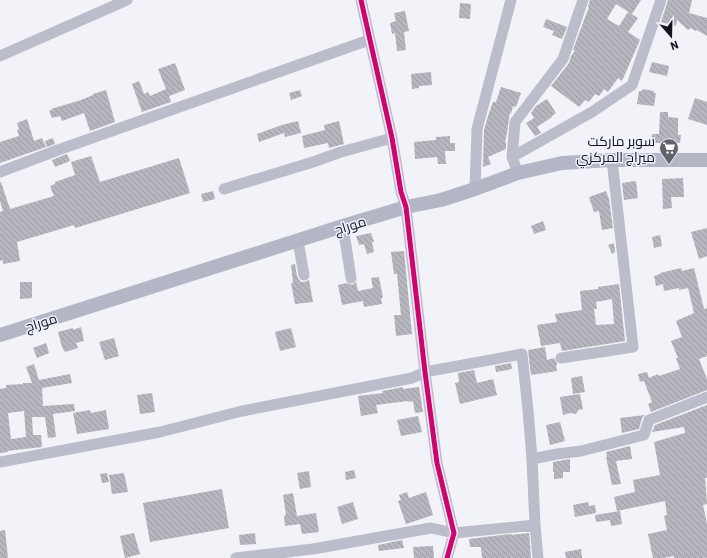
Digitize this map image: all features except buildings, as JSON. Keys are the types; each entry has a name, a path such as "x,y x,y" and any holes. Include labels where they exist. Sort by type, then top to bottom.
{"main road":[{"name":"موراج","path":"0,335 343,226 440,200 518,173 562,163 612,160 707,160"}],"street":[{"path":"0,56 127,0"},
{"path":"360,0 392,138 401,192 406,208 437,463 454,533 447,558"},
{"path":"475,189 477,129 511,0"},
{"path":"518,173 512,158 515,122 563,59 583,0"},
{"path":"512,158 592,112 632,85 661,0"},
{"path":"0,172 369,40"},
{"path":"224,189 313,162 340,152 392,138"},
{"path":"561,358 633,347 612,160"},
{"path":"343,226 351,278"},
{"path":"298,241 304,275"},
{"path":"0,462 160,432 242,411 412,378 425,372 522,354 532,459 534,526 538,558"},
{"path":"532,459 557,454 581,452 644,435 649,420 707,396"},
{"path":"236,558 313,548 431,528 454,533 534,526"}],"cycle path":[{"path":"361,0 392,138 401,192 406,207 437,463 454,533 447,558"}],"place":[{"name":"سوبر ماركت ميراج المركزي","path":"669,165"}]}
